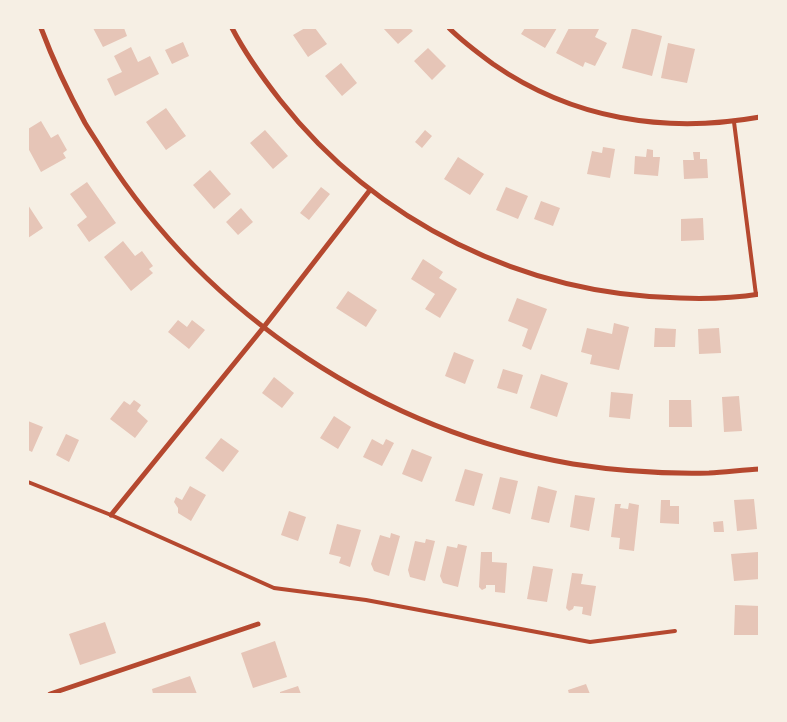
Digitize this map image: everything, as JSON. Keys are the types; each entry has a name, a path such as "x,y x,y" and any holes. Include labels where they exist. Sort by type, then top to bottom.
{"street":[{"path":"41,28 54,62 85,123 122,180 164,234 204,276 263,328 319,367 379,400 442,428 507,449 573,464 641,472 710,473 760,469"},
{"path":"232,28 264,79 296,120 331,157 370,190 412,220 457,244 504,265 552,281 603,292 654,298 705,299 758,294"},
{"path":"448,28 505,72 535,88 598,113 666,124 700,125 760,118"},
{"path":"111,515 263,328 370,190"},
{"path":"50,694 258,624"}],"lane":[{"path":"734,122 758,294"},
{"path":"28,482 111,515 274,588 366,600 590,642 675,631"}],"building":[{"path":"93,28 124,28 127,36 103,47"},
{"path":"305,28 315,28 327,44 308,57 293,35"},
{"path":"383,28 410,28 413,31 398,44"},
{"path":"525,28 557,28 545,48 521,34"},
{"path":"569,28 599,29 595,37 607,43 595,66 585,62 583,67 556,53"},
{"path":"632,28 662,36 652,76 622,68"},
{"path":"183,42 189,56 172,64 165,50"},
{"path":"668,43 695,49 687,83 661,78"},
{"path":"131,47 138,62 150,56 159,74 115,96 107,79 122,72 114,56"},
{"path":"428,48 446,66 432,80 414,61"},
{"path":"341,63 357,83 342,96 325,76"},
{"path":"166,108 186,136 166,150 146,122"},
{"path":"41,121 51,138 58,134 67,150 63,153 66,158 41,172 28,148 28,129"},
{"path":"265,130 288,156 273,169 250,143"},
{"path":"425,130 432,136 422,148 415,142"},
{"path":"603,147 615,149 610,178 587,174 592,151 602,153"},
{"path":"647,149 653,150 653,157 660,157 658,176 634,174 635,156 646,157"},
{"path":"693,152 700,152 700,159 707,159 708,178 684,179 683,160 694,160"},
{"path":"458,157 484,174 470,195 444,179"},
{"path":"210,170 231,194 214,209 193,185"},
{"path":"87,182 116,223 89,242 77,225 87,217 70,194"},
{"path":"321,187 330,194 309,220 300,213"},
{"path":"506,187 528,196 518,219 496,210"},
{"path":"541,201 560,208 553,226 534,219"},
{"path":"28,205 43,228 28,238"},
{"path":"241,208 253,222 238,235 226,222"},
{"path":"703,218 704,240 681,241 681,219"},
{"path":"123,241 135,256 142,251 153,266 149,269 153,273 131,291 104,257"},
{"path":"423,259 443,272 439,278 457,289 440,318 425,309 435,294 411,279"},
{"path":"348,291 377,310 366,327 336,308"},
{"path":"517,298 547,309 531,350 522,346 528,329 508,321"},
{"path":"178,320 187,327 192,320 205,330 189,349 168,332"},
{"path":"614,323 629,327 619,370 590,364 592,355 581,352 587,328 612,334"},
{"path":"655,328 676,329 675,347 654,347"},
{"path":"719,328 721,353 699,354 698,329"},
{"path":"454,352 474,360 465,384 445,376"},
{"path":"503,369 523,375 517,394 497,388"},
{"path":"541,374 568,383 557,417 530,408"},
{"path":"274,377 294,393 282,408 262,393"},
{"path":"611,392 633,394 630,419 609,417"},
{"path":"739,396 742,431 724,432 722,397"},
{"path":"134,400 141,405 137,411 148,421 135,438 110,419 124,401 130,405"},
{"path":"669,400 691,400 692,427 669,427"},
{"path":"334,416 351,427 338,449 320,438"},
{"path":"28,421 43,427 32,452 28,450"},
{"path":"66,434 79,440 69,462 56,455"},
{"path":"221,438 239,451 223,472 205,458"},
{"path":"372,439 383,445 386,439 394,443 382,466 363,457"},
{"path":"412,449 432,457 422,482 402,474"},
{"path":"465,469 483,474 474,506 455,501"},
{"path":"500,477 518,481 510,514 492,509"},
{"path":"190,486 206,495 191,521 178,513 178,508 174,502 176,497 182,500"},
{"path":"538,486 557,491 549,523 531,519"},
{"path":"575,495 595,498 589,531 570,527"},
{"path":"754,499 757,529 737,531 734,500"},
{"path":"661,500 670,500 670,506 679,506 679,524 660,523"},
{"path":"629,503 639,505 634,551 619,549 620,538 611,537 615,504 621,504 620,508 628,509"},
{"path":"289,511 306,517 298,541 281,535"},
{"path":"723,521 724,532 714,532 713,522"},
{"path":"337,524 361,530 350,567 339,563 341,557 329,554"},
{"path":"391,533 400,536 389,576 374,571 371,564 380,535 390,538"},
{"path":"426,539 435,541 425,581 410,577 408,570 415,541 425,543"},
{"path":"458,544 467,546 458,587 443,583 440,576 447,546 457,548"},
{"path":"481,552 492,552 492,562 507,563 505,593 495,592 495,585 486,585 486,588 482,590 479,587"},
{"path":"758,552 760,579 734,581 731,554"},
{"path":"533,566 553,569 547,602 527,599"},
{"path":"572,573 583,574 581,584 596,586 591,616 582,614 583,607 574,606 569,611 566,608"},
{"path":"735,605 760,606 760,635 734,635"},
{"path":"105,622 116,653 80,665 69,634"},
{"path":"275,641 287,677 253,688 241,653"},
{"path":"190,676 197,694 153,694 152,689"},
{"path":"586,684 590,694 569,694 568,690"},
{"path":"298,686 301,694 280,694 280,692"}]}
